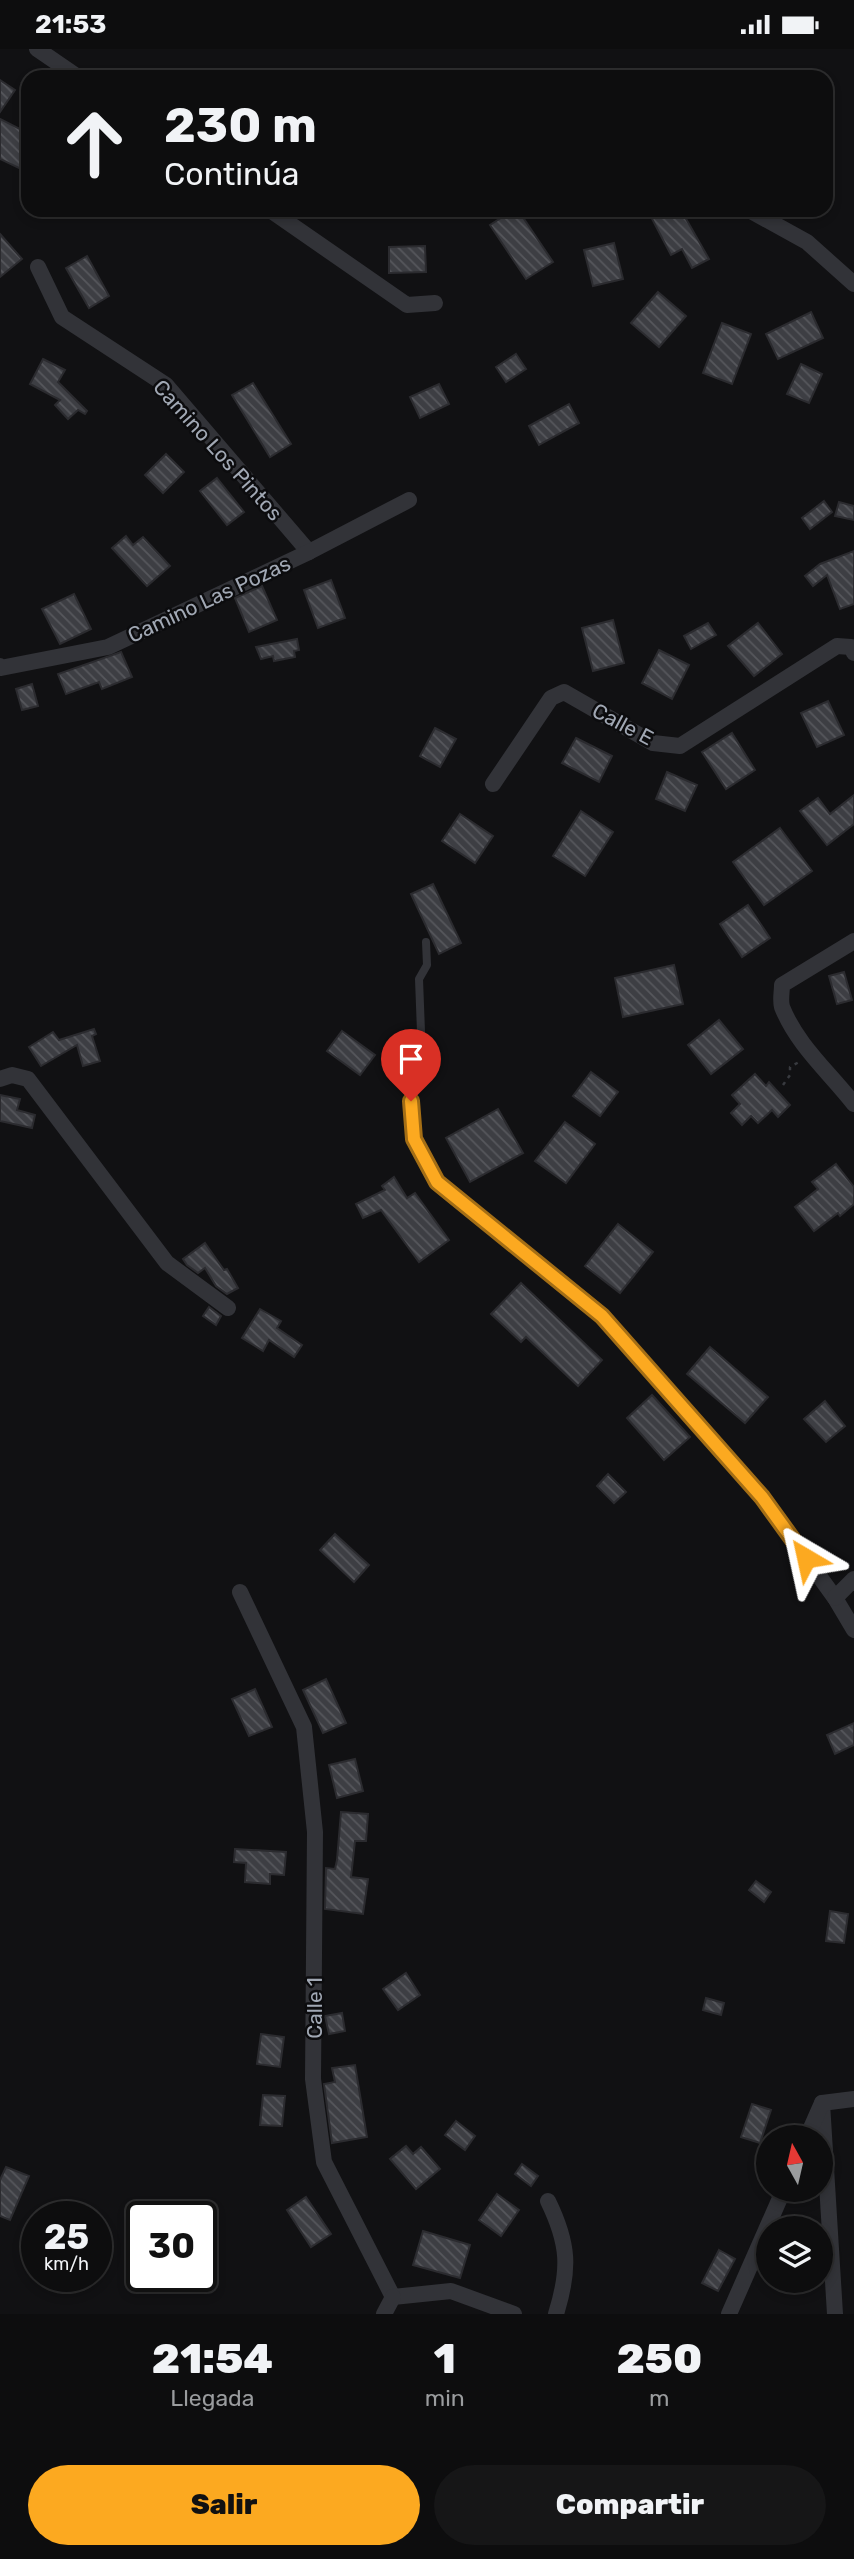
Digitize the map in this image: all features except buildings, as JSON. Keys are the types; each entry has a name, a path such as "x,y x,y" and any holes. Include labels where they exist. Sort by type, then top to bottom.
{"street":[{"path":"37,49 68,70"},
{"path":"280,217 407,305 435,303"},
{"path":"762,217 807,242 854,284"},
{"name":"Camino Los Pintos","path":"38,267 62,317 166,385 309,552"},
{"name":"Camino Las Pozas","path":"0,666 1,668 108,647 309,552 409,500"},
{"name":"Calle E","path":"493,784 551,698 564,692 653,743 680,745 837,646 851,647 854,653"},
{"path":"854,941 782,985 781,1004 811,1055 835,1079 854,1104"},
{"path":"0,1079 12,1075 28,1079 167,1263 228,1308"},
{"path":"414,1139 437,1182 602,1316 762,1497 835,1598 854,1630"},
{"path":"835,1598 854,1579"},
{"name":"Calle 1","path":"240,1592 304,1727 315,1832 313,2079 324,2162 393,2297"},
{"path":"822,2103 854,2099"},
{"path":"812,2125 822,2103"},
{"path":"822,2103 835,2314"},
{"path":"548,2201 565,2243 566,2275 556,2314"},
{"path":"729,2314 778,2202"},
{"path":"384,2314 393,2297 451,2291 514,2314"}],"lane":[{"path":"414,1139 411,1101 422,1058 419,979 427,965 426,942"}],"path":[{"path":"783,1085 790,1075 790,1067 811,1055"}],"route":[{"path":"411,1101 414,1139 437,1182 602,1316 762,1497 806,1558"}]}
